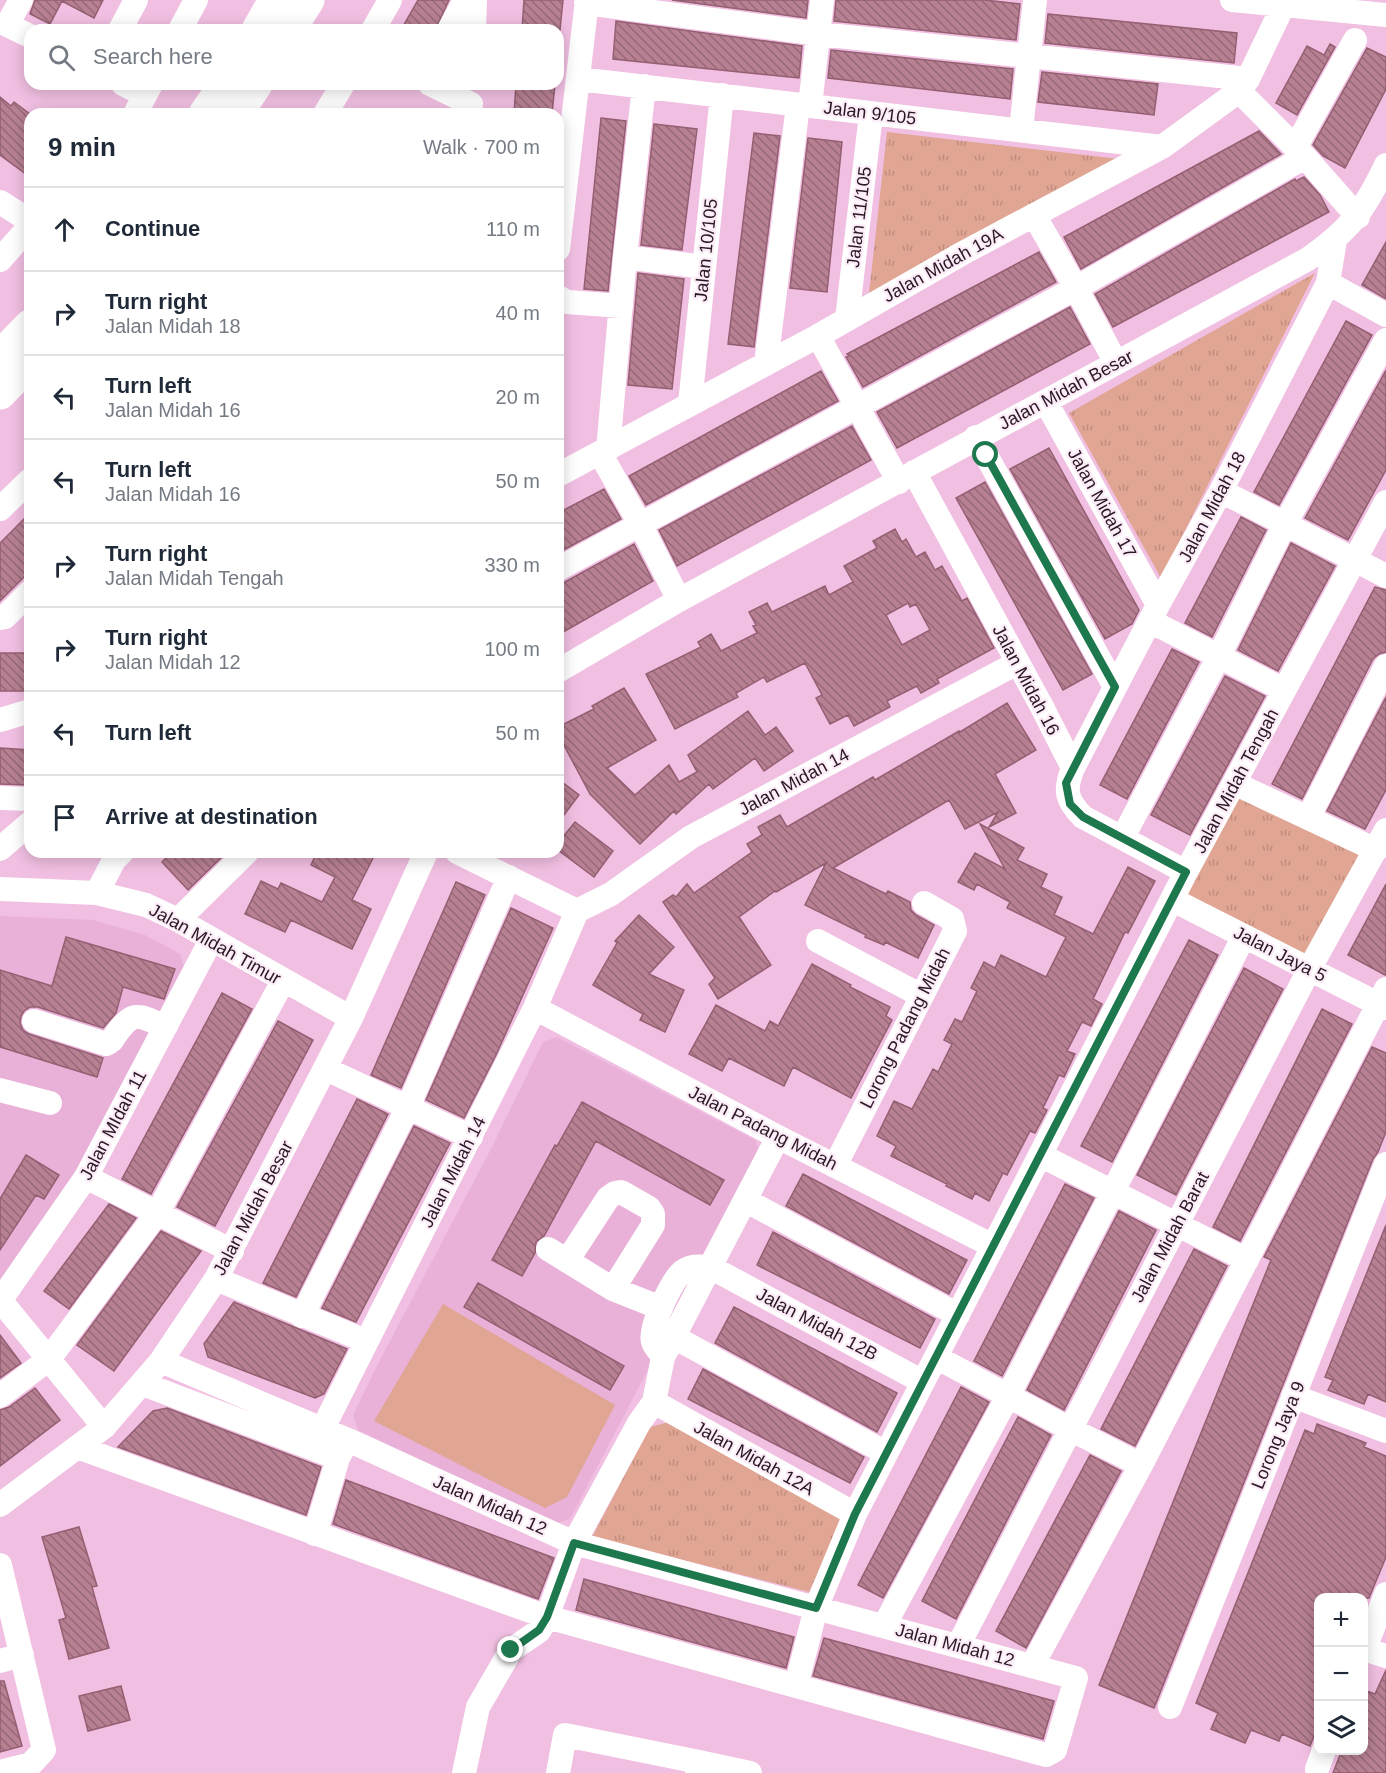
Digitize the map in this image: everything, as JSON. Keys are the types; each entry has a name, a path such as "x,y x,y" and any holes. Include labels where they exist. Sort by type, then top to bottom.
{"highway":[{"path":"262,24 276,0"},
{"path":"293,24 308,0"},
{"path":"210,108 222,90"},
{"path":"240,108 252,90"},
{"path":"0,357 24,332"},
{"path":"0,393 24,368"}],"street":[{"path":"21,0 7,25 24,33"},
{"path":"123,24 135,0"},
{"path":"183,24 196,0"},
{"path":"376,24 390,0"},
{"path":"452,24 465,0"},
{"path":"474,24 475,0"},
{"path":"766,364 804,105 819,34 822,0"},
{"path":"1021,130 1035,0"},
{"path":"1232,0 1386,15"},
{"path":"564,141 578,79 586,2 819,34 1028,56 1243,85 1358,217"},
{"name":"Jalan Midah 19A","path":"564,472 818,336 963,252 1162,147 1243,85 1283,6"},
{"path":"564,566 1076,288 1300,153 1355,40"},
{"name":"Jalan 9/105","path":"578,79 1162,147"},
{"path":"644,86 604,452 679,600"},
{"path":"329,108 339,90"},
{"path":"444,90 471,101"},
{"name":"Jalan 10/105","path":"690,404 722,95"},
{"name":"Jalan 11/105","path":"847,319 871,114"},
{"name":"Jalan Midah Besar","path":"564,667 679,600 1308,259 1335,240 1358,217 1386,165"},
{"path":"0,202 24,217"},
{"path":"1034,215 1116,363"},
{"path":"0,260 24,233"},
{"name":"Jalan Midah 18","path":"1073,768 1221,491 1328,283 1335,240"},
{"path":"625,257 704,267"},
{"path":"1328,283 1386,315"},
{"path":"564,300 621,306"},
{"name":"Jalan Midah 16","path":"818,336 858,408 907,477 1017,663 1073,768"},
{"path":"1123,837 1219,656 1285,524 1386,340"},
{"name":"Jalan Midah 17","path":"1046,402 1154,613"},
{"path":"976,437 1115,687"},
{"path":"0,509 24,486"},
{"path":"1221,491 1386,576"},
{"name":"Jalan Midah Tengah","path":"796,1686 816,1608 855,1514 1186,872 1386,502"},
{"path":"0,618 24,598"},
{"path":"1154,613 1219,656 1284,690"},
{"name":"Jalan Midah 14","path":"322,1430 535,1008 578,910 611,894 691,837 1017,663"},
{"path":"1308,818 1386,666"},
{"path":"0,720 24,713"},
{"path":"1073,768 1066,783 1070,804 1083,817 1186,872"},
{"path":"1234,783 1308,818 1381,840"},
{"path":"0,798 24,799"},
{"path":"0,849 24,828"},
{"name":"Jalan Midah Barat","path":"958,1646 1310,968 1381,840"},
{"path":"97,893 116,858"},
{"path":"178,920 241,858"},
{"name":"Jalan Midah Besar","path":"0,1505 104,1427 161,1361 216,1279 326,1069 423,858"},
{"path":"469,858 578,910"},
{"path":"302,1316 408,1107 509,877"},
{"name":"Jalan Midah Timur","path":"0,888 97,893 146,905 178,920 351,1018"},
{"name":"Jalan Jaya 5","path":"1173,900 1310,968 1383,1000"},
{"name":"Lorong Padang Midah","path":"836,1166 955,931 952,919 924,903"},
{"path":"884,1626 1008,1396 1244,936"},
{"name":"Jalan MIdah 11","path":"0,1301 86,1176 211,940"},
{"path":"818,941 922,996"},
{"path":"0,1396 49,1359 158,1212 283,981"},
{"path":"1032,1666 1141,1465 1383,1000"},
{"name":"Jalan Padang Midah","path":"535,1008 778,1137 993,1246"},
{"path":"34,1021 106,1044 111,1042 131,1017 141,1017 166,1026"},
{"path":"326,1069 471,1137"},
{"path":"0,1090 50,1103"},
{"path":"465,1773 478,1707 511,1650 539,1630 547,1617 574,1543 639,1423 654,1402 668,1347 778,1137"},
{"path":"1041,1155 1247,1260"},
{"name":"Lorong Jaya 9","path":"1170,1707 1386,1164"},
{"path":"86,1176 232,1251"},
{"path":"613,1289 653,1225 653,1214 649,1208 621,1192 608,1198 557,1255 613,1289 661,1308"},
{"path":"745,1200 958,1315"},
{"path":"710,1267 693,1266 680,1272 653,1324 652,1340 886,1453"},
{"name":"Jalan Midah 12B","path":"710,1267 923,1382"},
{"path":"216,1279 366,1341"},
{"path":"0,1301 104,1427"},
{"path":"936,1357 1141,1465"},
{"name":"Jalan Midah 12","path":"161,1361 322,1430 343,1449 574,1543 1076,1678 1055,1750 1046,1755 796,1686"},
{"path":"143,1384 343,1449 315,1534"},
{"path":"1293,1396 1386,1431"},
{"name":"Jalan Midah 12A","path":"654,1402 855,1514"},
{"path":"77,1447 547,1617 796,1686"},
{"path":"0,1564 11,1658 44,1750 31,1764 0,1772"},
{"path":"1365,1647 1386,1594"},
{"path":"1368,1651 1386,1656"},
{"path":"558,1773 565,1736 698,1768 750,1773"}],"shaded area":[{"path":"0,916 93,920 145,935 180,954 185,970 77,1178 0,1282"},
{"path":"557,1037 755,1140 760,1155 570,1519 554,1524 358,1430 353,1415 492,1147 543,1042"}],"green space":[{"path":"887,132 1128,160 869,294"},
{"path":"1315,273 1161,578 1069,413"},
{"path":"1237,790 1363,853 1309,961 1183,899"},
{"path":"443,1304 615,1405 567,1497 545,1508 374,1421"},
{"path":"669,1422 844,1518 809,1592 592,1537 650,1427"}],"building":[{"path":"35,0 103,0 94,18 62,1 50,24 30,14"},
{"path":"418,0 449,0 438,24 404,24"},
{"path":"524,0 563,0 561,24 522,24"},
{"path":"672,0 808,0 806,18"},
{"path":"836,0 985,0 1020,4 1016,40 834,21"},
{"path":"1048,14 1237,33 1234,63 1045,43"},
{"path":"616,21 802,46 799,78 613,59"},
{"path":"1330,44 1335,47 1297,115 1276,103 1307,46 1324,55"},
{"path":"1367,48 1386,57 1386,89 1345,168 1323,156 1313,145"},
{"path":"831,50 1013,69 1010,99 828,78"},
{"path":"1042,72 1158,84 1154,115 1038,102"},
{"path":"516,90 554,90 553,108 514,108"},
{"path":"0,97 11,106 14,102 24,110 24,173 0,155"},
{"path":"601,118 626,121 608,291 584,289"},
{"path":"654,124 697,129 682,250 641,245"},
{"path":"1259,131 1281,154 1081,269 1064,237"},
{"path":"754,133 780,136 754,347 728,344"},
{"path":"808,138 842,142 827,292 790,288"},
{"path":"1304,177 1320,195 1329,212 1113,327 1095,294 1295,179 1296,181"},
{"path":"1386,242 1386,299 1362,285"},
{"path":"1039,252 1056,282 863,387 846,357 849,356 847,354"},
{"path":"638,273 684,279 672,389 628,385"},
{"path":"1070,307 1090,344 897,448 877,412"},
{"path":"1346,321 1372,335 1279,505 1254,492"},
{"path":"1386,370 1386,470 1348,540 1305,518"},
{"path":"821,371 838,401 646,505 629,476"},
{"path":"852,426 871,460 677,566 659,530"},
{"path":"1049,448 1139,610 1132,624 1105,639 1010,469"},
{"path":"985,482 1092,674 1063,690 956,498"},
{"path":"604,489 621,519 564,550 564,510"},
{"path":"1241,517 1266,530 1212,637 1185,623"},
{"path":"24,519 24,577 0,601 0,543"},
{"path":"895,529 902,542 906,539 916,557 925,552 935,570 942,566 962,601 967,598 994,648 937,679 939,683 921,693 917,686 887,701 890,707 854,726 848,715 830,724 816,698 822,695 805,663 767,682 764,677 736,693 738,697 675,729 646,674 701,647 698,642 711,634 721,651 757,633 753,626 756,625 749,612 767,603 772,612 825,586 829,595 853,582 844,566 877,548 873,541","holes":["908,603 910,607 916,604 930,630 902,645 886,615"]},
{"path":"1291,543 1335,566 1278,671 1238,650"},
{"path":"634,544 653,581 564,632 565,582"},
{"path":"1375,587 1386,590 1386,652 1373,659 1302,799 1272,784"},
{"path":"1172,649 1199,662 1127,799 1100,785"},
{"path":"0,653 24,653 24,691 0,691"},
{"path":"1225,676 1265,696 1190,835 1151,815"},
{"path":"624,688 656,740 607,768 635,795 669,765 679,782 697,772 688,755 748,711 765,735 776,727 793,751 764,771 755,758 713,789 709,784 676,814 674,811 640,844 590,794 564,745 564,724 594,709 592,706"},
{"path":"1386,697 1386,790 1365,829 1327,811"},
{"path":"1007,703 1036,750 995,774 1016,813 989,827 998,812 965,829 949,800 833,868 886,894 888,891 910,902 911,910 916,915 934,925 918,958 885,942 884,945 865,937 866,935 805,905 826,863 775,891 739,917 771,965 718,999 709,984 715,978 663,902 673,895 676,897 687,884 694,893 752,852 747,844 762,835 758,827 780,815 787,827 873,777 875,780"},
{"path":"0,748 24,750 24,785 0,784"},
{"path":"564,784 579,795 564,815"},
{"path":"575,822 613,851 594,877 564,854 564,836"},
{"path":"980,824 1024,848 1017,860 1047,874 1041,887 1062,897 1054,915 1093,934 1128,867 1155,881 1128,933 1125,932 1093,999 1102,1004 1091,1026 1082,1022 1067,1051 1075,1054 1064,1077 1059,1075 1043,1108 1047,1110 1035,1133 1030,1131 1007,1175 1003,1173 989,1201 975,1193 972,1199 891,1156 896,1146 877,1136 894,1101 912,1109 933,1069 938,1072 952,1044 944,1040 955,1019 962,1022 977,991 971,988 984,962 995,968 1001,955 1046,977 1066,937 1007,908 1010,902 977,884 974,890 958,882 975,853 1005,869"},
{"path":"166,858 221,858 188,890 162,862"},
{"path":"314,858 373,858 352,900 371,909 352,949 291,920 285,932 245,914 261,881 278,889 281,883 322,902 335,877 311,865"},
{"path":"456,882 485,895 401,1088 371,1075"},
{"path":"1386,884 1386,975 1385,975 1348,955"},
{"path":"511,908 553,928 496,1055 464,1118 426,1100"},
{"path":"639,915 674,947 649,974 684,990 665,1032 640,1020 643,1014 593,985 617,943 615,941"},
{"path":"66,937 175,969 164,999 123,987 116,1013 103,1028 38,1007 30,1007 24,1011 20,1023 23,1030 29,1034 103,1058 97,1077 0,1047 0,970 52,986"},
{"path":"1189,940 1218,955 1112,1162 1081,1146"},
{"path":"812,964 890,1007 886,1016 892,1020 851,1098 793,1067 784,1086 729,1058 722,1071 689,1054 716,1005 765,1031 770,1021 778,1026"},
{"path":"1244,968 1283,989 1176,1195 1137,1175"},
{"path":"222,993 252,1009 151,1194 122,1179"},
{"path":"1322,1009 1352,1024 1240,1241 1213,1227"},
{"path":"278,1021 313,1040 215,1226 177,1207"},
{"path":"1372,1047 1386,1053 1386,1132 1373,1159 1154,1708 1099,1685 1271,1260 1264,1257"},
{"path":"357,1099 388,1114 296,1297 263,1283"},
{"path":"582,1102 724,1180 710,1205 596,1141 544,1236 536,1242 535,1253 522,1276 492,1260 555,1145 557,1146"},
{"path":"414,1126 450,1143 356,1322 322,1308"},
{"path":"26,1155 59,1175 44,1199 36,1195 0,1250 0,1199"},
{"path":"803,1174 967,1260 949,1294 786,1206"},
{"path":"1065,1184 1094,1198 1002,1376 974,1361"},
{"path":"109,1204 136,1218 69,1309 44,1291"},
{"path":"1119,1211 1156,1230 1064,1410 1027,1390"},
{"path":"1386,1225 1386,1402 1368,1394 1364,1404 1328,1390 1333,1380 1325,1377"},
{"path":"161,1231 201,1251 114,1371 77,1345"},
{"path":"773,1232 935,1319 920,1348 757,1265"},
{"path":"1194,1249 1227,1266 1135,1446 1101,1429"},
{"path":"478,1283 624,1366 610,1390 464,1307"},
{"path":"234,1302 347,1349 324,1394 315,1398 208,1357 204,1344"},
{"path":"734,1307 897,1393 877,1432 715,1343"},
{"path":"0,1335 21,1363 0,1378"},
{"path":"703,1369 864,1457 850,1483 688,1399"},
{"path":"961,1387 989,1402 883,1598 858,1585"},
{"path":"35,1388 60,1420 0,1466 0,1410 9,1407"},
{"path":"167,1408 321,1467 306,1515 118,1447 153,1411"},
{"path":"1018,1417 1051,1435 956,1619 922,1601"},
{"path":"1317,1424 1366,1443 1364,1447 1386,1456 1386,1557 1369,1598 1368,1593 1314,1593 1314,1736 1310,1746 1282,1734 1279,1741 1251,1730 1245,1743 1211,1729 1218,1713 1196,1703 1305,1430 1314,1434"},
{"path":"1090,1455 1121,1471 1026,1648 996,1631"},
{"path":"346,1480 554,1558 538,1599 333,1524"},
{"path":"79,1527 97,1586 92,1587 109,1648 69,1659 59,1620 66,1618 42,1537"},
{"path":"584,1579 794,1637 786,1668 576,1610"},
{"path":"824,1638 1054,1701 1043,1739 813,1676"},
{"path":"1386,1670 1386,1773 1333,1773 1340,1755 1368,1755 1368,1691 1375,1694"},
{"path":"0,1681 4,1681 22,1746 0,1752"},
{"path":"121,1686 130,1720 88,1731 79,1696"}],"route":[{"path":"511,1650 539,1630 547,1617 574,1543 816,1608 855,1514 1186,872 1083,817 1070,804 1066,783 1115,687 986,455"}]}
